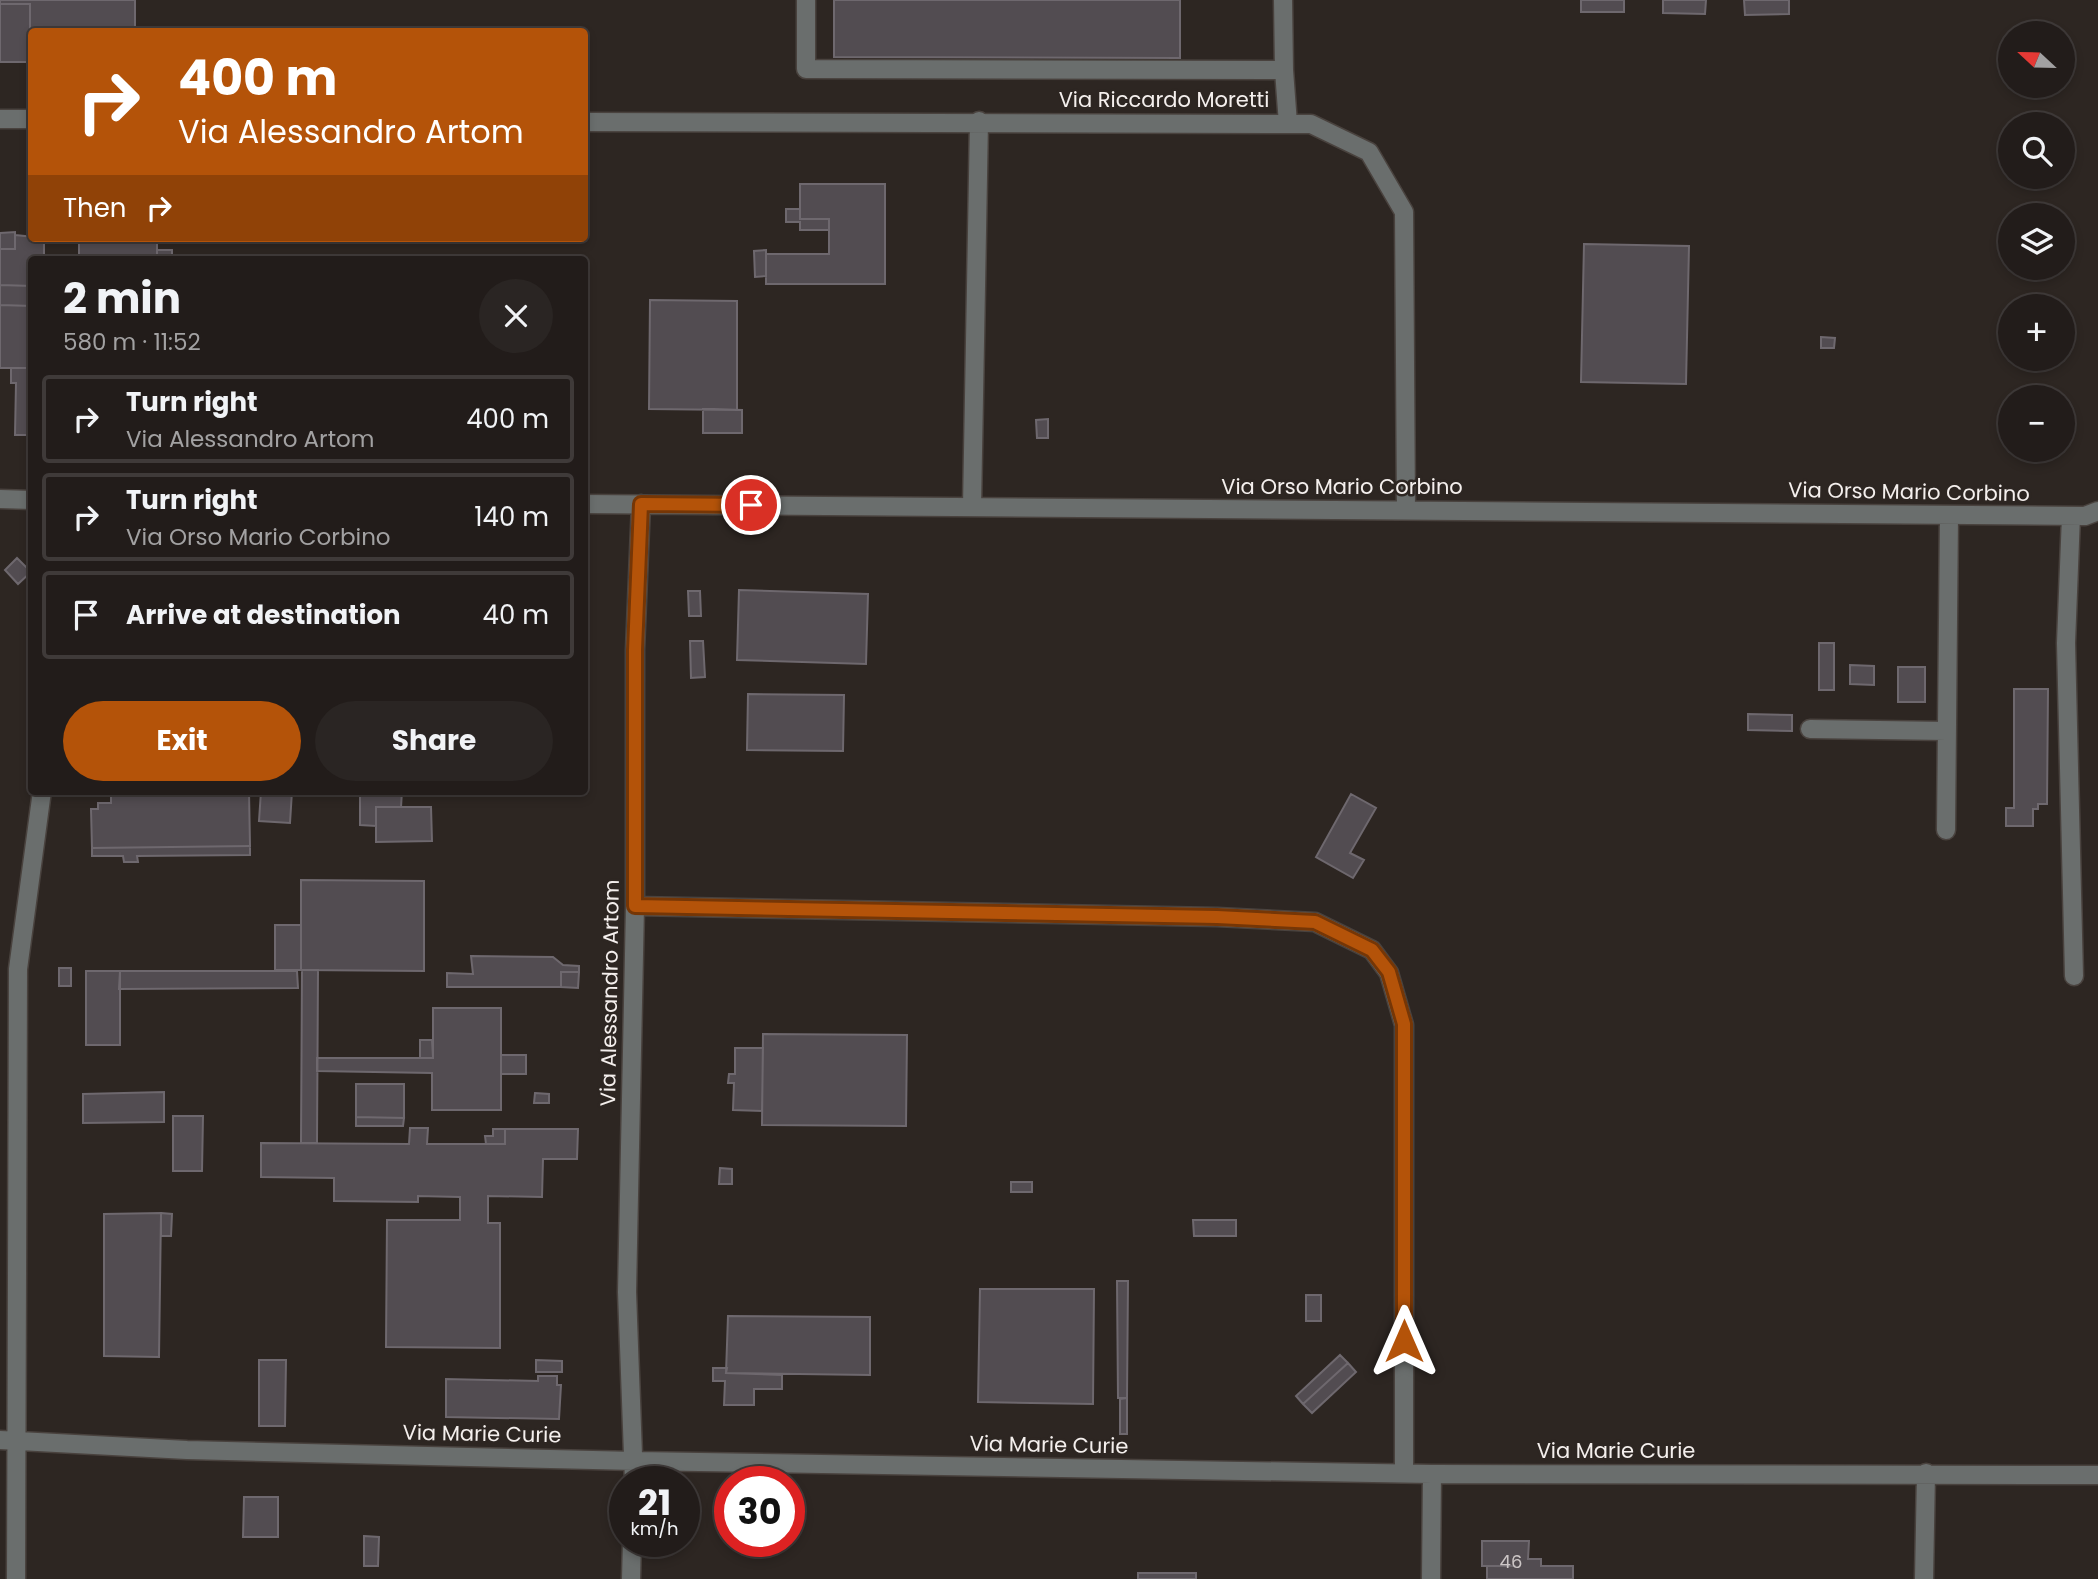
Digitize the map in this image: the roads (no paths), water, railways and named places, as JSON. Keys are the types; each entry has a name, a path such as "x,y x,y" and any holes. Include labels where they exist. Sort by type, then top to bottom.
{"street":[{"path":"806,0 806,69 1284,70"},
{"path":"1283,0 1288,124"},
{"path":"0,119 28,119"},
{"path":"972,507 979,121"},
{"name":"Via Riccardo Moretti","path":"588,122 1311,124 1369,152 1404,212 1406,510"},
{"path":"0,499 28,500"},
{"name":"Via Orso Mario Corbino","path":"588,504 2088,516"},
{"name":"Via Alessandro Artom","path":"635,1466 627,1292 635,906 635,650 641,504"},
{"path":"1946,830 1949,515"},
{"path":"2074,976 2066,643 2088,516"},
{"path":"1810,729 1947,731"},
{"path":"16,1579 9,1440 18,968 41,795"},
{"path":"635,906 1203,917 1315,922 1372,950 1389,972 1404,1024 1404,1473"},
{"name":"Via Marie Curie","path":"9,1440 187,1450 635,1461 1432,1474 2098,1475"},
{"path":"1924,1579 1926,1473"},
{"path":"1431,1579 1432,1474"},
{"path":"631,1579 632,1557"}]}
